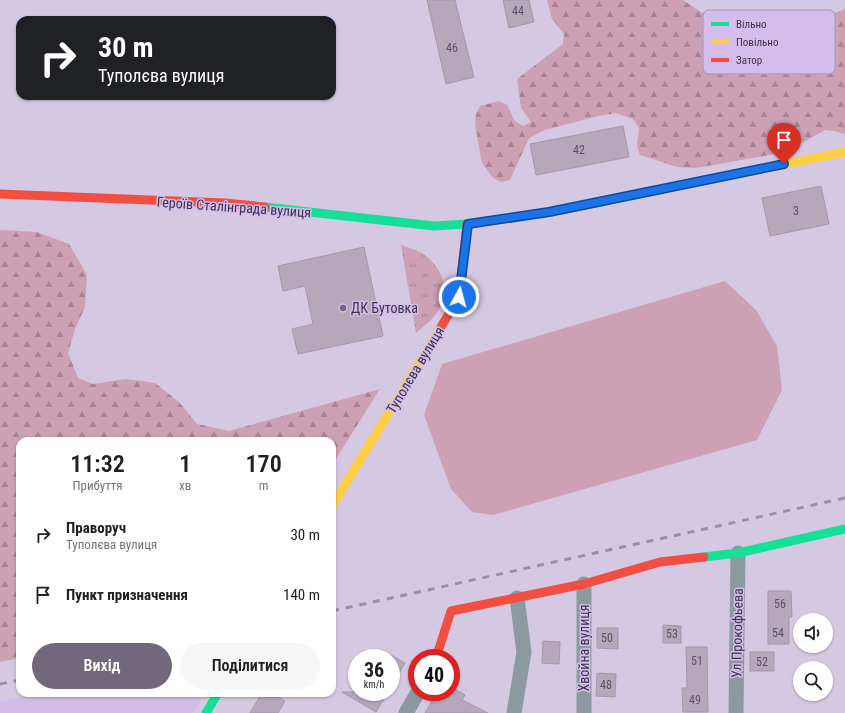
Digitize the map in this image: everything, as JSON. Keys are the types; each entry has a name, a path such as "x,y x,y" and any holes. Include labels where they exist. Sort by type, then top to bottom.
{"main road":[{"path":"468,224 549,212 845,152"},
{"name":"Героїв Сталінграда вулиця","path":"0,194 225,203 434,226 468,224"},
{"name":"Туполєва вулиця","path":"336,499 459,297 468,224"},
{"path":"439,649 451,611 584,584 660,562 738,553 845,529"},
{"path":"206,713 216,697"}],"street":[{"name":"Ул Прокофьева","path":"736,713 738,553"},
{"name":"Хвойна вулиця","path":"584,584 584,713"},
{"path":"514,713 524,652 517,598"},
{"path":"406,713 413,701"}],"shaded area":[{"path":"22,697 202,697 192,713 0,713 0,702"}],"green space":[{"path":"547,0 683,0 703,13 703,74 835,74 835,13 845,9 845,134 825,130 786,152 696,168 677,167 640,155 637,146 639,128 633,119 616,113 598,116 545,130 529,138 510,180 501,182 493,178 482,163 475,125 476,114 480,106 499,101 507,105 515,121 523,126 531,122 521,108 517,79 563,44 564,34 552,19"},
{"path":"0,230 37,232 69,244 87,275 85,307 75,329 68,353 78,378 93,384 126,379 155,383 179,402 197,424 229,431 380,389 336,459 336,437 16,437 16,659 0,662"},
{"path":"401,245 426,256 437,268 443,281 444,296 438,311 431,320 416,333"},
{"path":"725,281 756,310 777,346 782,390 757,440 493,515 472,512 451,489 424,415 442,364"}],"building":[{"path":"427,0 455,0 474,77 446,84"},
{"path":"503,0 529,0 534,22 509,28"},
{"path":"623,126 629,157 536,175 530,144"},
{"path":"821,186 829,224 770,236 762,198"},
{"name":"ДК Бутовка","path":"364,247 383,336 298,354 292,329 313,324 305,286 283,291 278,266"},
{"path":"768,591 791,591 792,617 789,617 789,644 768,644"},
{"path":"663,625 681,626 681,643 663,643"},
{"path":"597,628 618,628 618,649 597,648"},
{"path":"543,641 560,642 559,664 542,663"},
{"path":"686,647 707,647 708,712 683,712 682,688 687,688"},
{"path":"750,652 774,652 774,671 750,671"},
{"path":"400,660 405,663 400,671"},
{"path":"597,673 616,674 615,697 596,696"},
{"path":"342,692 348,692 348,696"},
{"path":"460,692 465,695 462,700 488,713 425,713 432,701 460,701"},
{"path":"260,697 278,697 285,701 278,713 250,713"},
{"path":"357,701 383,701 376,712"}],"railway":[{"path":"336,610 845,498"},
{"path":"0,684 16,681"}],"traffic: fast":[{"path":"265,207 434,226 467,224 549,212 606,201"},
{"path":"704,557 738,553 845,529"},
{"path":"206,713 216,697"}],"traffic: slow":[{"path":"606,201 845,152"},
{"path":"336,499 441,327"}],"traffic: jam":[{"path":"0,194 225,203 265,207"},
{"path":"441,327 459,297 467,224"},
{"path":"439,649 451,611 584,584 660,562 704,557"}],"place":[{"name":"ДК Бутовка","path":"343,308"}],"route":[{"path":"459,297 468,224 549,212 784,164"}]}
